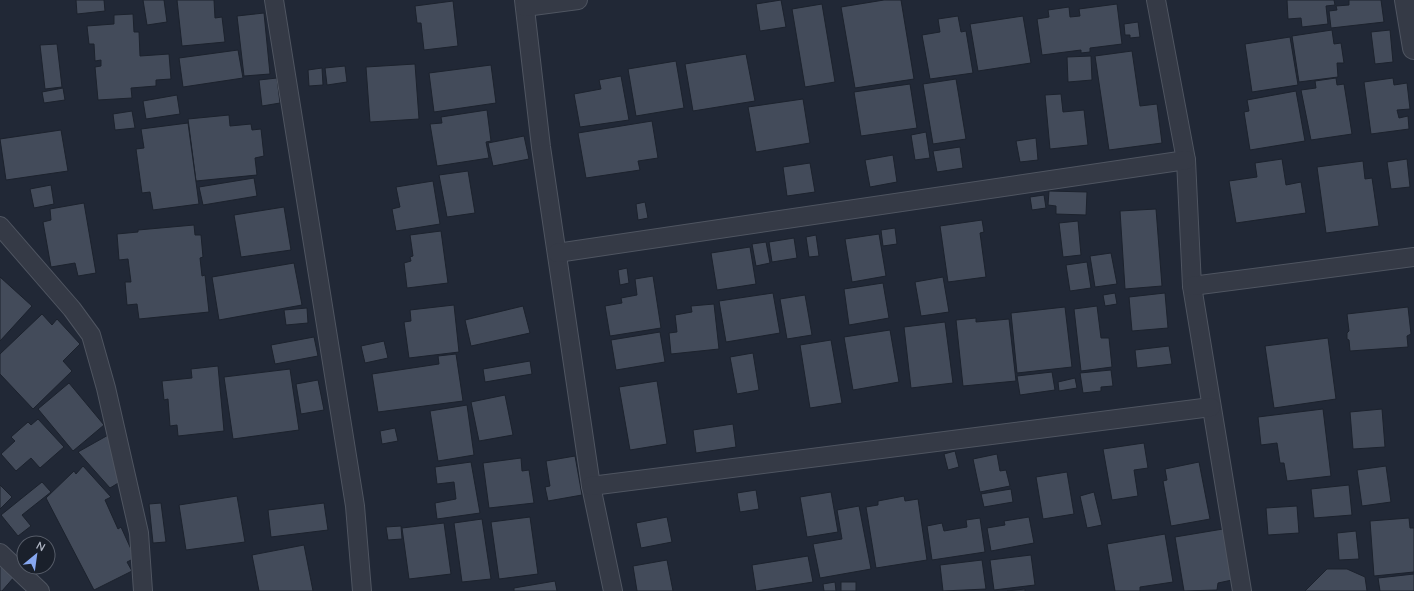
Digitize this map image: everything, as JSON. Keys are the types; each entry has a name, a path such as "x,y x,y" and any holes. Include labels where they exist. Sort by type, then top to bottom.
{"street":[{"path":"274,0 354,499 362,591"},
{"path":"578,0 524,3 541,147 591,486 613,591"},
{"path":"1156,0 1186,160 1192,286 1242,591"},
{"path":"1406,0 1414,48"},
{"path":"557,253 1186,160"},
{"path":"0,226 72,308 91,335 106,388 139,533 143,591"},
{"path":"1192,286 1414,257"},
{"path":"591,486 1211,406"},
{"path":"0,553 40,591"}],"building":[{"path":"76,0 104,0 105,11 77,14"},
{"path":"143,0 164,0 167,22 147,25"},
{"path":"177,0 214,0 215,18 222,17 225,42 182,46"},
{"path":"781,0 786,27 760,31 756,4"},
{"path":"884,0 901,0 914,79 855,88 841,7"},
{"path":"1287,0 1334,0 1335,5 1326,6 1328,24 1302,27 1301,18 1288,19"},
{"path":"1349,0 1381,0 1384,22 1331,28 1329,11 1337,10 1336,6 1349,5"},
{"path":"453,1 458,46 424,50 421,23 417,23 415,6"},
{"path":"822,4 835,82 805,87 792,9"},
{"path":"1117,4 1122,44 1090,48 1090,52 1081,53 1081,50 1042,55 1037,19 1049,17 1048,10 1069,7 1070,17 1080,16 1079,9"},
{"path":"264,13 270,74 244,76 237,16"},
{"path":"133,14 134,32 139,32 140,56 169,54 171,79 156,80 156,86 131,88 132,98 98,100 95,67 101,66 101,60 95,61 94,44 89,44 87,26 114,24 114,15"},
{"path":"958,16 961,32 966,31 973,73 930,79 922,35 940,32 938,19"},
{"path":"1023,16 1031,63 978,71 970,24"},
{"path":"1138,22 1140,37 1130,38 1130,35 1125,35 1124,24"},
{"path":"1332,30 1334,44 1341,43 1344,63 1337,63 1338,77 1299,82 1292,36"},
{"path":"1390,30 1393,62 1375,64 1371,32"},
{"path":"1290,37 1298,85 1252,92 1245,44"},
{"path":"57,44 62,87 45,89 40,45"},
{"path":"238,50 243,78 183,87 179,58"},
{"path":"1132,51 1140,106 1157,104 1162,143 1109,150 1095,56"},
{"path":"746,54 755,101 693,111 685,64"},
{"path":"1091,56 1092,80 1068,82 1067,57"},
{"path":"676,61 684,108 636,116 628,69"},
{"path":"415,64 419,119 370,122 366,67"},
{"path":"491,65 496,103 434,112 429,73"},
{"path":"345,66 347,82 327,85 325,68"},
{"path":"322,68 323,85 309,86 308,70"},
{"path":"621,76 629,120 580,127 574,94 601,89 599,80"},
{"path":"277,78 280,103 262,106 259,80"},
{"path":"1336,78 1337,85 1344,84 1352,134 1311,140 1301,90 1316,88 1315,81"},
{"path":"1393,78 1394,85 1407,83 1410,109 1397,110 1399,118 1408,116 1409,129 1371,134 1364,82"},
{"path":"956,79 966,139 933,144 923,84"},
{"path":"910,84 917,128 861,136 854,92"},
{"path":"63,88 65,100 44,103 42,92"},
{"path":"1296,91 1305,141 1250,150 1244,112 1249,111 1247,100"},
{"path":"1061,94 1063,112 1084,110 1088,145 1050,149 1045,95"},
{"path":"177,95 180,114 146,119 143,101"},
{"path":"803,99 810,143 756,152 748,107"},
{"path":"487,110 491,141 486,142 489,158 437,166 430,124 442,123 441,117"},
{"path":"132,111 135,128 115,130 113,114"},
{"path":"229,115 230,126 251,124 252,130 261,129 264,156 255,158 257,175 196,181 188,119"},
{"path":"652,121 658,158 638,161 640,170 586,178 578,133"},
{"path":"188,123 199,204 153,210 150,192 142,193 136,149 144,148 141,129"},
{"path":"61,130 68,171 6,180 0,139"},
{"path":"926,132 930,158 915,160 911,135"},
{"path":"524,136 529,159 493,166 488,143"},
{"path":"1036,138 1038,160 1020,162 1016,141"},
{"path":"960,147 963,168 937,172 933,151"},
{"path":"893,155 897,182 870,187 865,160"},
{"path":"1282,159 1286,185 1301,182 1306,213 1236,223 1229,181 1257,177 1255,163"},
{"path":"1407,159 1410,187 1391,189 1387,162"},
{"path":"1363,161 1365,179 1372,178 1379,226 1326,233 1317,167"},
{"path":"810,163 815,192 787,196 783,167"},
{"path":"468,171 475,213 447,217 439,175"},
{"path":"254,178 257,196 203,205 199,187"},
{"path":"433,181 440,224 396,231 392,209 400,207 396,187"},
{"path":"51,185 54,204 34,208 30,189"},
{"path":"1049,191 1087,192 1086,215 1056,214 1056,206 1048,205"},
{"path":"1044,195 1046,208 1032,210 1030,197"},
{"path":"645,202 648,218 638,220 636,204"},
{"path":"84,203 96,273 78,276 75,263 51,267 43,222 51,220 50,209"},
{"path":"284,207 291,250 241,257 234,215"},
{"path":"1156,209 1162,286 1125,289 1120,211"},
{"path":"982,220 984,232 980,233 986,277 948,282 940,226"},
{"path":"1078,221 1081,255 1063,257 1059,223"},
{"path":"194,225 195,235 201,235 203,257 200,258 202,276 205,275 209,312 139,319 137,304 127,305 125,282 131,282 128,259 119,260 117,234 138,232 138,230"},
{"path":"895,228 897,244 883,246 881,230"},
{"path":"441,231 448,283 407,288 404,263 411,261 410,257 413,256 410,235"},
{"path":"879,234 886,276 852,282 845,239"},
{"path":"816,235 819,256 809,257 806,237"},
{"path":"794,238 797,258 772,262 769,242"},
{"path":"766,242 770,263 756,266 752,244"},
{"path":"750,247 756,284 717,290 711,253"},
{"path":"1111,253 1117,284 1095,287 1090,256"},
{"path":"1087,262 1091,288 1070,291 1066,265"},
{"path":"294,263 302,305 219,320 212,277"},
{"path":"627,268 629,283 620,285 618,270"},
{"path":"653,276 661,328 610,336 605,306 622,303 621,298 637,295 635,279"},
{"path":"0,277 32,306 0,341"},
{"path":"943,277 949,312 921,316 915,282"},
{"path":"883,283 889,318 849,325 844,289"},
{"path":"773,293 780,333 726,342 719,301"},
{"path":"1115,293 1117,304 1105,306 1103,295"},
{"path":"1165,293 1168,328 1132,331 1129,297"},
{"path":"805,295 812,335 787,339 780,299"},
{"path":"714,304 719,349 671,354 669,333 677,332 675,315 692,312 691,306"},
{"path":"454,305 459,352 409,358 404,322 411,321 410,310"},
{"path":"523,306 530,333 471,346 465,320"},
{"path":"1097,306 1101,338 1109,338 1112,367 1081,371 1074,309"},
{"path":"1065,307 1072,367 1017,373 1011,313"},
{"path":"1408,307 1411,334 1407,336 1408,347 1350,351 1349,340 1347,339 1347,333 1349,331 1347,314"},
{"path":"307,308 308,323 286,325 284,310"},
{"path":"42,314 52,325 57,319 80,344 63,361 72,371 33,409 0,374 0,354"},
{"path":"976,318 976,322 1009,319 1016,381 963,386 956,320"},
{"path":"945,322 953,383 911,388 904,327"},
{"path":"890,330 899,382 853,390 844,337"},
{"path":"660,332 665,362 616,370 611,340"},
{"path":"314,337 318,356 275,364 271,345"},
{"path":"1328,338 1336,399 1274,408 1265,346"},
{"path":"831,340 842,403 810,408 800,345"},
{"path":"384,341 388,358 365,363 361,346"},
{"path":"1169,346 1172,364 1137,368 1135,350"},
{"path":"753,353 759,390 737,394 730,357"},
{"path":"456,354 463,401 378,412 372,374 439,364 438,356"},
{"path":"530,361 532,374 485,382 483,369"},
{"path":"218,366 224,431 178,436 177,425 170,426 168,399 164,400 162,381 192,378 191,369"},
{"path":"290,369 299,430 233,439 224,377"},
{"path":"1111,370 1113,386 1101,387 1101,391 1083,393 1080,373"},
{"path":"1052,372 1055,390 1020,395 1017,376"},
{"path":"1075,378 1077,388 1059,391 1058,382"},
{"path":"318,380 324,410 301,414 296,384"},
{"path":"657,381 667,444 630,450 619,387"},
{"path":"69,383 104,425 73,451 38,409"},
{"path":"505,395 513,435 479,441 471,402"},
{"path":"467,405 474,455 438,461 430,411"},
{"path":"1323,409 1331,476 1287,481 1284,463 1280,463 1277,443 1261,445 1258,417"},
{"path":"1382,409 1385,447 1353,449 1350,412"},
{"path":"38,419 64,447 40,468 31,458 16,471 1,454 15,441 11,437 28,422 31,425"},
{"path":"733,424 736,447 696,453 693,430"},
{"path":"395,428 398,441 382,444 380,431"},
{"path":"110,434 120,482 110,488 78,452"},
{"path":"1144,443 1148,468 1134,470 1138,496 1112,500 1103,449"},
{"path":"955,451 959,467 948,470 944,454"},
{"path":"997,454 1000,471 1006,470 1010,486 980,492 973,459"},
{"path":"575,456 582,495 548,501 545,487 550,486 546,461"},
{"path":"521,458 522,471 529,470 534,503 489,508 483,463"},
{"path":"471,462 480,513 437,519 435,503 456,499 454,482 437,484 435,467"},
{"path":"1199,462 1210,519 1171,526 1163,481 1167,480 1165,469"},
{"path":"83,466 111,497 105,500 118,529 121,527 135,558 127,562 132,571 94,590 46,498 74,471 76,474"},
{"path":"1386,466 1391,502 1362,506 1357,470"},
{"path":"1067,472 1074,514 1043,519 1036,477"},
{"path":"42,482 51,492 22,515 31,526 19,535 17,535 1,515"},
{"path":"0,485 12,497 0,509"},
{"path":"1349,485 1352,515 1314,518 1311,489"},
{"path":"1011,489 1013,502 984,507 981,494"},
{"path":"756,490 759,509 740,512 737,493"},
{"path":"831,492 838,532 807,537 800,497"},
{"path":"1094,492 1102,525 1087,528 1080,496"},
{"path":"237,496 245,542 186,550 179,505"},
{"path":"904,496 905,501 918,499 927,560 876,568 866,507 878,505 878,501"},
{"path":"161,503 166,542 153,543 149,504"},
{"path":"324,503 328,530 271,537 268,510"},
{"path":"859,506 871,569 820,578 813,544 842,539 837,510"},
{"path":"1297,506 1299,533 1268,535 1266,508"},
{"path":"530,517 538,574 499,579 491,522"},
{"path":"667,517 672,542 641,548 636,523"},
{"path":"1029,517 1034,543 991,551 987,528 1005,525 1004,521"},
{"path":"980,518 985,552 932,560 927,526 942,523 944,531 967,527 966,520"},
{"path":"1409,518 1410,528 1414,528 1414,572 1374,576 1370,521"},
{"path":"482,519 491,579 462,582 454,523"},
{"path":"444,523 451,574 409,579 402,528"},
{"path":"401,526 402,539 388,540 386,527"},
{"path":"1223,529 1232,580 1218,583 1217,590 1184,591 1175,537"},
{"path":"1356,531 1359,559 1339,560 1337,533"},
{"path":"1165,534 1173,582 1140,587 1140,591 1115,591 1107,544"},
{"path":"304,545 313,591 259,591 252,555"},
{"path":"1031,555 1035,585 994,590 990,560"},
{"path":"808,556 813,582 756,591 752,565"},
{"path":"667,560 673,591 637,591 633,566"},
{"path":"982,560 986,589 943,591 940,565"},
{"path":"0,564 15,576 2,591 0,591"},
{"path":"1327,569 1347,569 1365,577 1367,591 1305,591"},
{"path":"1414,574 1414,591 1380,591 1378,578"},
{"path":"555,581 557,591 514,591 514,588"},
{"path":"835,582 836,591 824,591 823,584"},
{"path":"841,582 856,582 856,591 841,591"},
{"path":"1025,589 1025,591 1007,591"}]}
